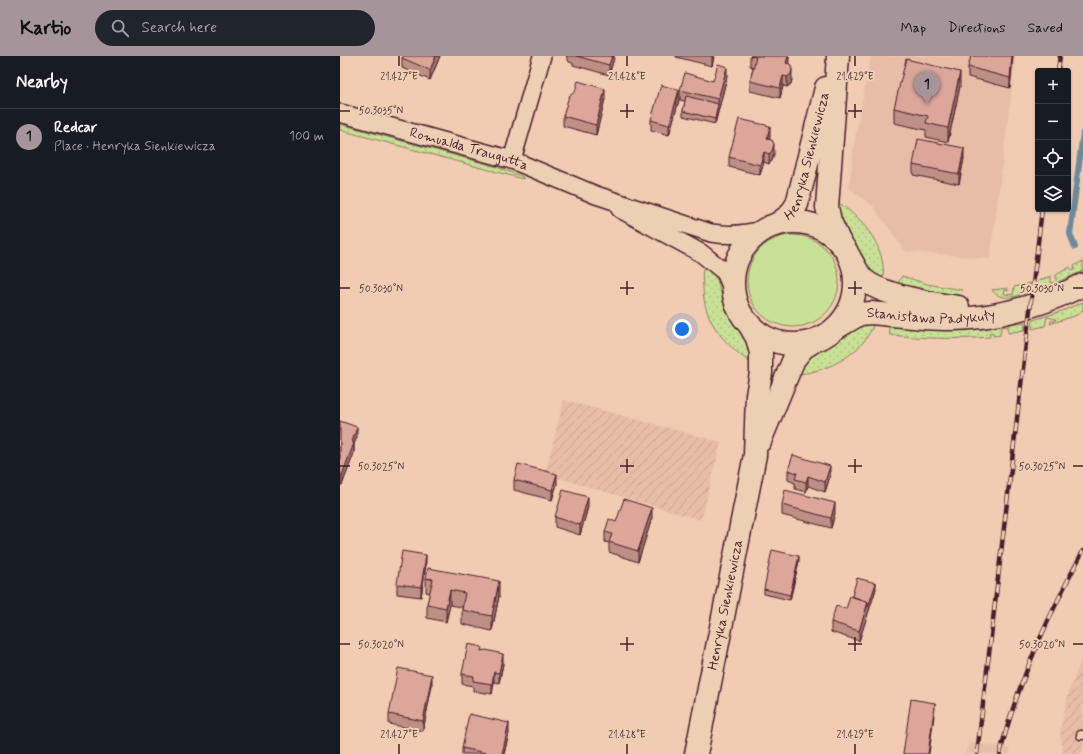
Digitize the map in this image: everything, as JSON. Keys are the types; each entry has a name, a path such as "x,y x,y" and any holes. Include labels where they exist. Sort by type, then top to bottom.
{"main road":[{"name":"Henryka Sienkiewicza","path":"769,228 790,215 798,204 835,56"},
{"name":"Henryka Sienkiewicza","path":"838,56 827,207 830,221 845,250"},
{"path":"790,222 805,223 819,228 832,236 845,250 854,272 852,302 845,315 826,334 800,343 781,342 764,336 749,324 738,309 733,291 733,272 740,255 750,240 769,228 790,222"},
{"name":"Stanisława Padykuły","path":"845,250 863,278 872,285 895,293 934,303 1009,312"},
{"name":"Stanisława Padykuły","path":"826,334 860,314 871,313 953,320 1009,312 1030,307 1061,296 1083,285"},
{"name":"Henryka Sienkiewicza","path":"696,754 755,455 757,395 762,373 761,353 757,338 749,324"},
{"name":"Henryka Sienkiewicza","path":"755,455 794,359 802,348 826,334"}],"street":[{"path":"512,160 542,56"},
{"name":"Romualda Traugutta","path":"340,113 512,160 596,195 711,233 734,236 745,235 769,228"},
{"name":"Romualda Traugutta","path":"596,195 649,226 701,253 726,272 733,291"}],"shaded area":[{"path":"871,56 1016,56 990,259 905,251 873,206 849,188 855,139"},
{"path":"564,400 721,442 701,520 545,474"},
{"path":"1083,657 1083,754 1063,754 1060,731 1069,691"},
{"path":"970,742 1009,749 1010,754 965,754"}],"green space":[{"path":"340,124 494,166 523,177 523,179 340,130"},
{"path":"836,201 855,216 871,234 881,256 883,280 863,265 854,247 841,229"},
{"path":"793,235 811,238 826,248 836,263 839,281 836,299 826,314 811,324 793,327 775,324 760,314 750,299 747,281 750,263 760,248 775,238"},
{"path":"1083,261 1083,271 1037,291 1038,281 1051,276 1051,283 1056,282 1056,275 1070,267 1072,271 1075,269 1074,266"},
{"path":"704,267 716,277 726,310 748,343 751,363 733,348 718,332 707,312 704,300 702,277"},
{"path":"902,276 927,284 962,290 958,294 949,298 897,285"},
{"path":"1030,283 1028,293 1014,297 1000,296 992,290 1008,288 1008,291 1005,290 1004,294 1013,295 1014,287"},
{"path":"1083,302 1083,310 1077,315 1050,324 1051,321 1055,321 1056,319 1047,317 1045,326 1032,329 1033,320 1062,311"},
{"path":"1025,322 1024,330 1008,333 1008,326 1001,327 1000,335 993,336 993,332 989,333 990,337 965,338 927,338 890,335 888,325 976,328"},
{"path":"874,323 869,334 862,343 854,352 844,359 822,369 799,374 801,363 815,350 857,326"}],"building":[{"path":"403,56 436,56 430,70 402,58"},
{"path":"576,56 612,56 609,65"},
{"path":"750,56 788,56 786,63 790,64 792,69 791,74 787,77 783,76 780,88 750,81 756,57"},
{"path":"971,56 1012,56 1010,78 968,67"},
{"path":"906,59 960,72 948,128 926,123 928,116 894,108"},
{"path":"718,64 727,67 718,99 680,90 685,73 713,81"},
{"path":"578,81 605,89 596,125 563,116 569,96 575,92"},
{"path":"661,85 679,90 669,125 651,120"},
{"path":"686,96 718,104 715,119 683,111"},
{"path":"739,119 770,126 767,139 772,140 774,144 772,151 769,154 764,152 760,165 729,157"},
{"path":"918,139 964,148 959,174 913,165"},
{"path":"340,421 357,427 352,442 354,443 342,475 340,475"},
{"path":"793,455 830,466 825,482 808,476 806,482 795,479 797,473 788,470"},
{"path":"518,464 557,474 552,490 514,480"},
{"path":"563,490 588,497 580,525 555,517"},
{"path":"785,490 835,503 831,518 782,505"},
{"path":"624,499 652,508 638,551 609,542 612,534 605,532 609,519 616,522"},
{"path":"772,550 799,556 790,595 764,589"},
{"path":"402,551 426,555 421,587 397,584"},
{"path":"428,568 499,581 492,616 462,610 465,593 450,590 446,608 427,604 433,579 426,578"},
{"path":"857,578 876,583 868,607 868,602 852,596"},
{"path":"850,596 868,602 859,631 831,622 836,606 846,609"},
{"path":"468,644 482,647 481,651 486,650 503,654 499,673 494,672 492,684 473,681 474,676 462,674"},
{"path":"398,668 432,675 423,721 389,714"},
{"path":"911,699 935,703 928,754 903,754"},
{"path":"469,714 509,723 502,754 491,754 462,748"}],"waterway":[{"path":"1075,247 1070,234 1083,133"}],"railway":[{"path":"1058,68 1060,56"},
{"path":"977,754 1042,212"},
{"path":"1000,754 1015,701 1035,650 1083,551"}],"place":[{"name":"Redcar","path":"927,104"}]}
